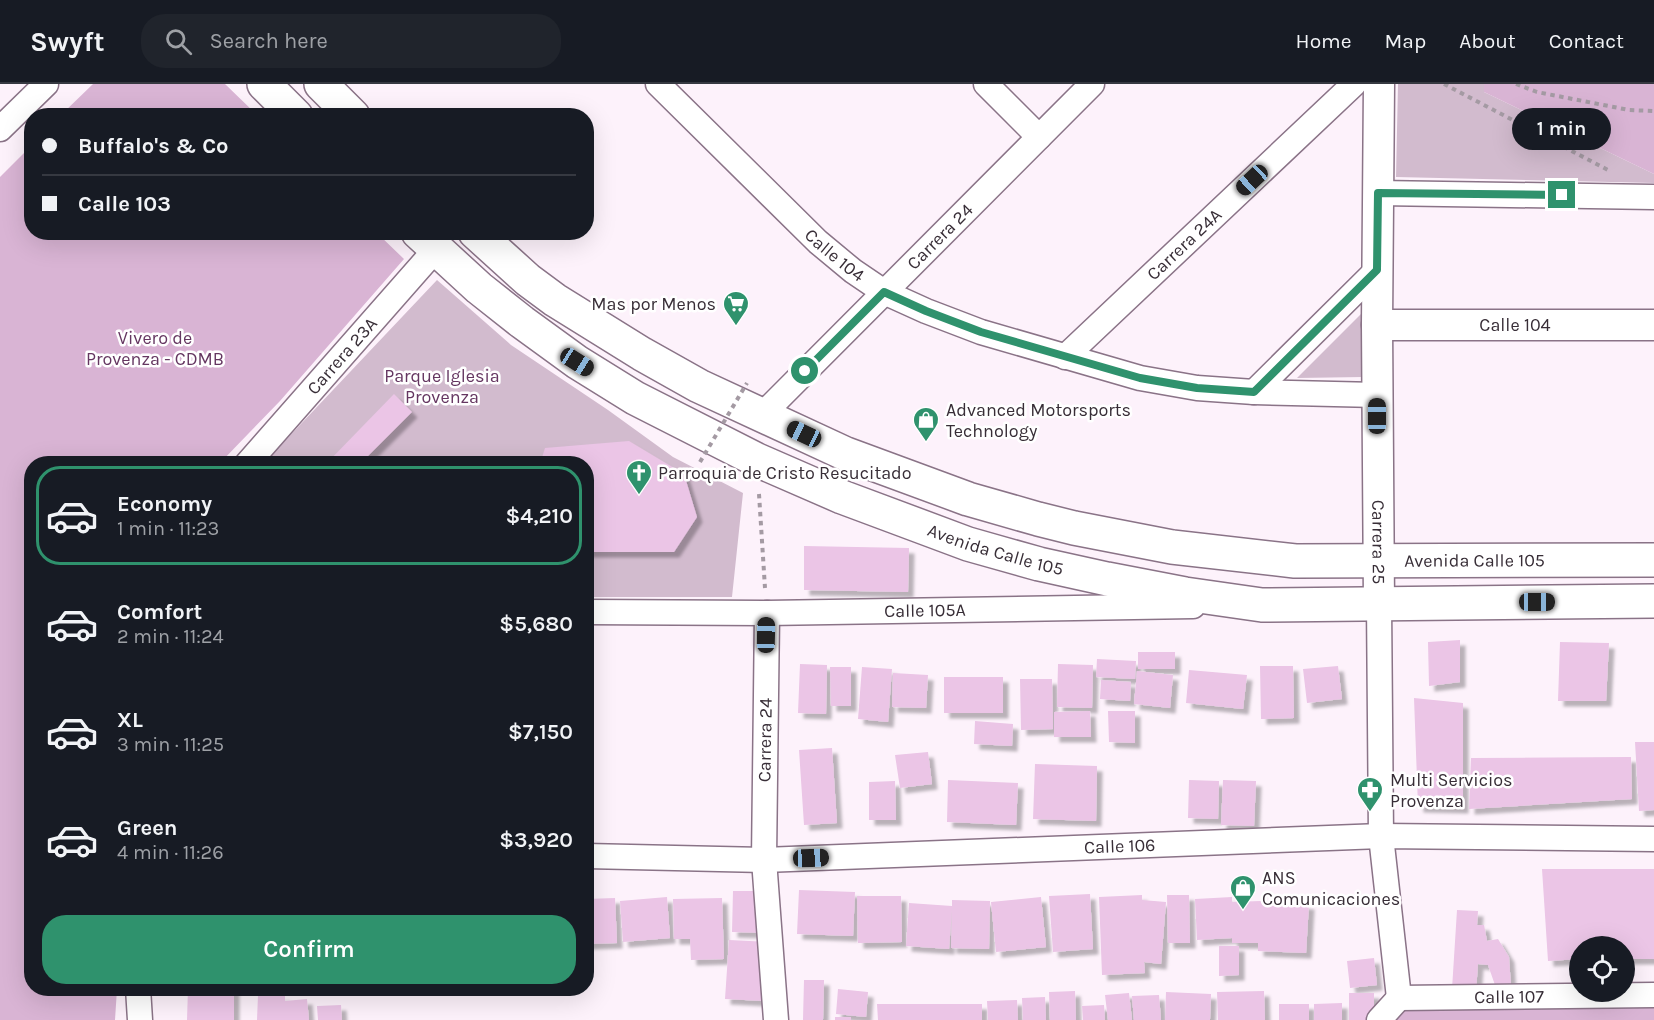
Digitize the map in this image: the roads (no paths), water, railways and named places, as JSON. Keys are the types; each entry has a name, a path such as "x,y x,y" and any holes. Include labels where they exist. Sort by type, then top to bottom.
{"main road":[{"path":"264,84 288,108"},
{"path":"321,84 345,108"},
{"name":"Avenida Calle 105","path":"484,240 528,280 584,320 699,386 846,454 911,479 968,499 1074,528 1172,547 1295,561 1654,560"},
{"name":"Avenida Calle 105","path":"427,241 479,288 577,362 635,398 757,460 842,497 968,544 1039,564 1107,579 1185,594 1262,605 1654,601"}],"street":[{"path":"0,129 46,84"},
{"name":"Calle 104","path":"658,84 818,242 853,271 884,292 926,311 981,332 1140,378 1197,388 1377,395"},
{"path":"986,84 1039,137"},
{"name":"Carrera 24","path":"762,415 1092,84"},
{"name":"Carrera 24A","path":"1065,357 1354,84"},
{"name":"Carrera 25","path":"1379,84 1377,395 1381,836 1399,998"},
{"path":"1378,193 1654,197"},
{"name":"Carrera 23A","path":"253,456 427,241"},
{"path":"1254,392 1377,270"},
{"name":"Calle 104","path":"1377,325 1654,325"},
{"name":"Calle 105A","path":"594,612 767,613 1262,605"},
{"name":"Carrera 24","path":"767,613 764,860 776,1020"},
{"name":"Calle 106","path":"594,856 764,860 1381,836 1654,839"},
{"name":"Calle 107","path":"1399,998 1654,995"},
{"path":"138,996 140,1020"},
{"path":"1379,1020 1399,998"}],"place":[{"name":"Mas por Menos","path":"736,327"},
{"name":"Advanced Motorsports Technology","path":"926,443"},
{"name":"Parroquia de Cristo Resucitado","path":"639,496"},
{"name":"Multi Servicios Provenza","path":"1370,813"},
{"name":"ANS Comunicaciones","path":"1243,911"}],"park label":[{"name":"Vivero de Provenza - CDMB","path":"155,348"},
{"name":"Parque Iglesia Provenza","path":"442,386"}]}
